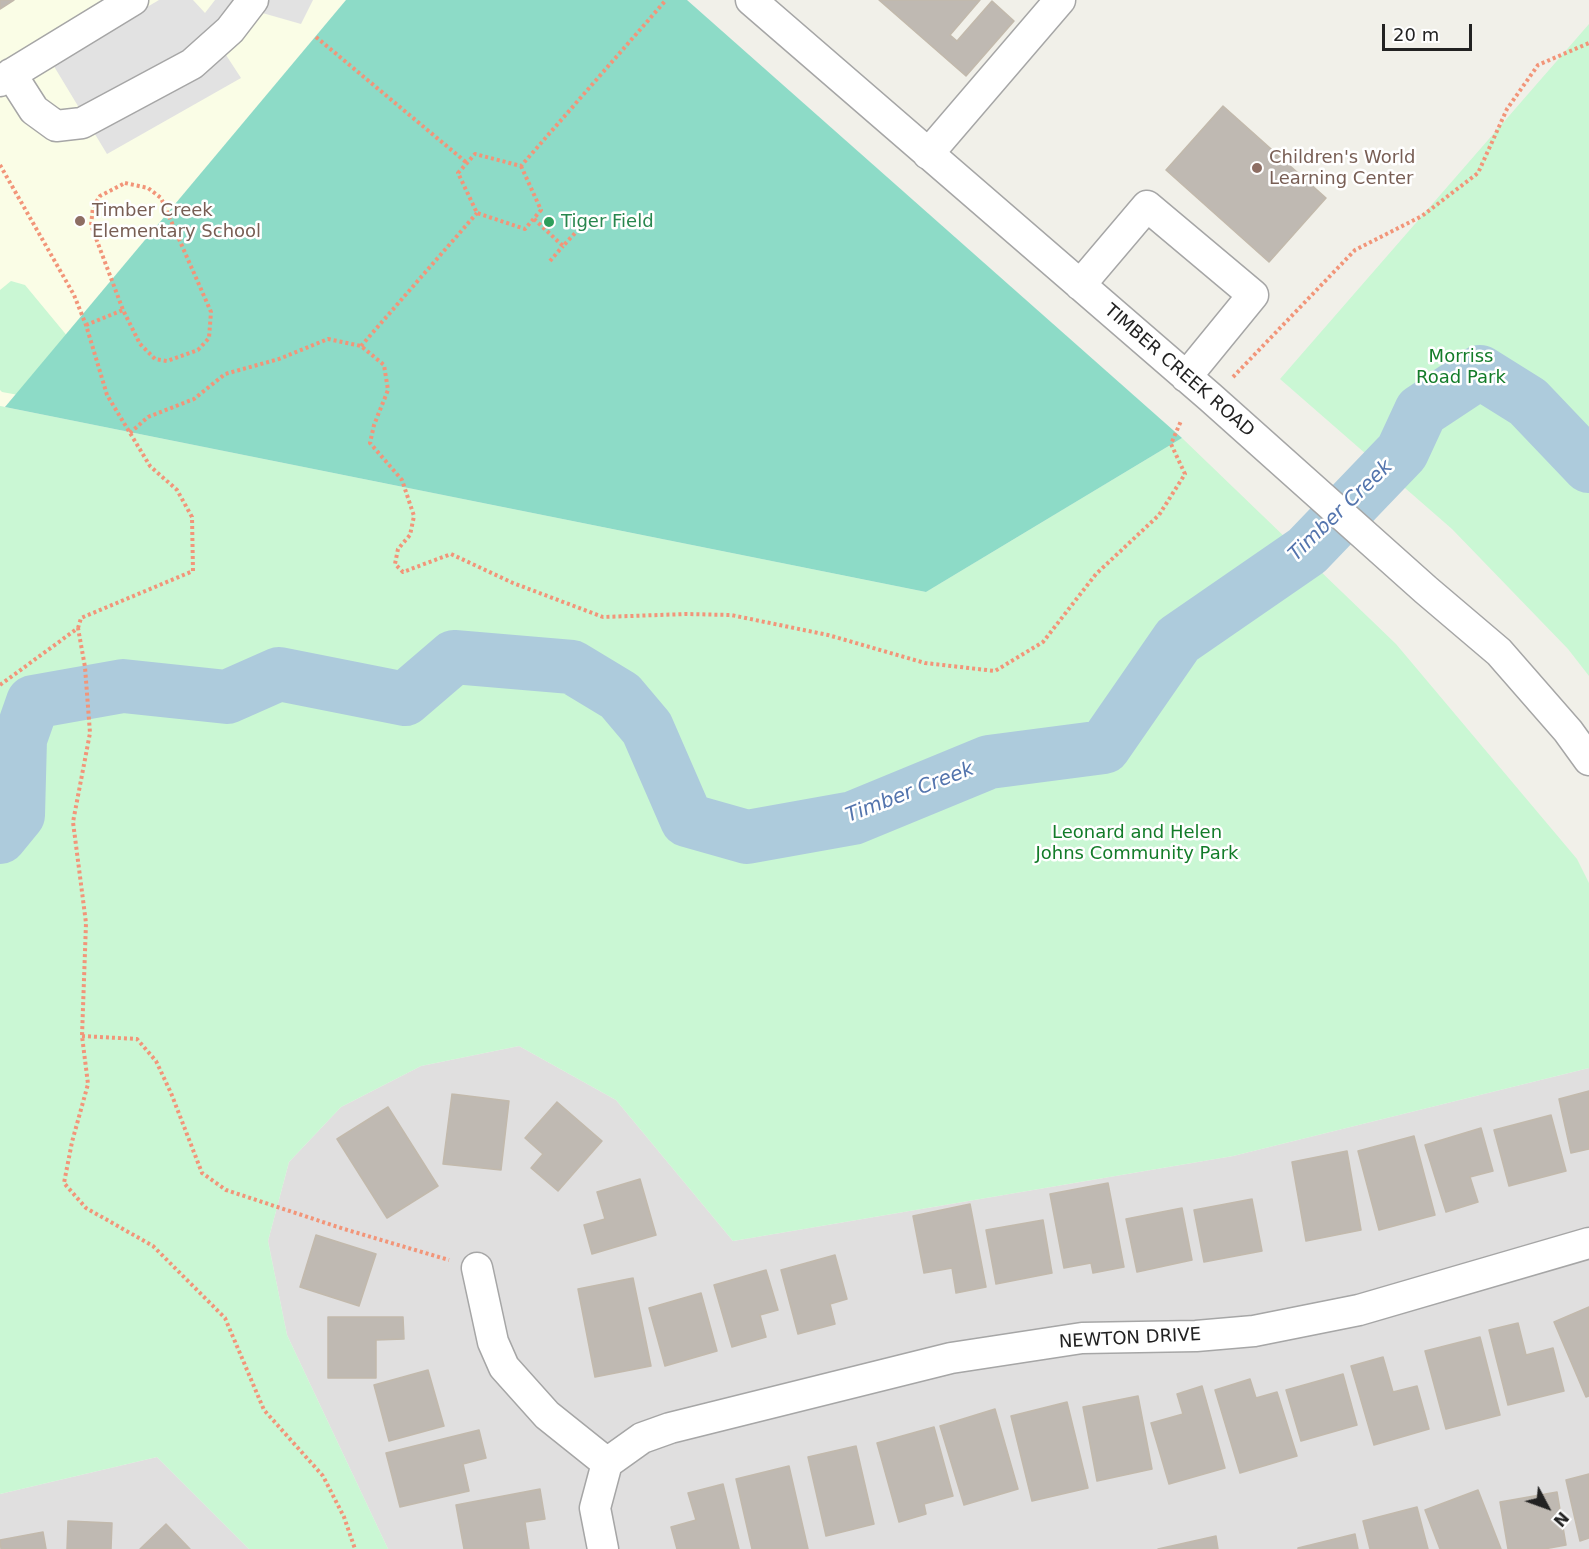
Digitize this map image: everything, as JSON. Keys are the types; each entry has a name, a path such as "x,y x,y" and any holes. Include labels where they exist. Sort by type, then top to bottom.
{"street":[{"path":"133,0 6,78 34,110 56,126 82,123 192,64 230,30 253,0"},
{"name":"TIMBER CREEK ROAD","path":"751,0 1273,453 1425,590 1499,652 1561,723 1589,760"},
{"path":"928,154 1060,0"},
{"path":"1080,285 1147,206 1253,294 1186,377"},
{"name":"NEWTON DRIVE","path":"607,1463 642,1438 670,1428 951,1358 1082,1338 1196,1336 1254,1331 1359,1310 1589,1244"},
{"path":"477,1268 493,1342 504,1367 547,1415 607,1463 595,1508 603,1549"}],"path":[{"path":"521,166 666,0"},
{"path":"316,36 467,163"},
{"path":"1233,377 1355,250 1422,216 1478,173 1507,109 1538,65 1589,43"},
{"path":"475,154 521,166 541,210 525,229 477,213 458,173 475,154"},
{"path":"0,165 74,294 107,395 150,466 177,490 192,517 193,571 81,618 78,628 85,668 90,733 73,822 86,923 82,1036 88,1084 72,1142 64,1183 86,1208 153,1246 225,1318 264,1410 322,1476 344,1517 355,1549"},
{"path":"125,183 148,188 161,198 211,312 209,338 198,350 167,361 155,359 140,344 123,310 91,225 93,207 100,196 125,183"},
{"path":"361,346 477,213"},
{"path":"534,219 563,246"},
{"path":"550,261 577,231"},
{"path":"86,325 123,310"},
{"path":"130,433 148,417 194,399 225,374 279,358 328,339 361,346 384,365 388,390 374,425 370,443 402,480 414,516 410,535 398,549 395,564 403,572 450,554 513,583 603,617 731,615 828,635 925,663 995,671 1042,642 1096,574 1159,515 1185,474 1171,444 1181,421"},
{"path":"0,686 78,628"},
{"path":"82,1036 137,1039 156,1061 202,1173 226,1190 344,1229 477,1268"}],"shaded area":[{"name":"Timber Creek Elementary School","path":"0,0 346,0 5,407 0,406"},
{"path":"159,0 193,0 205,13 215,0 313,0 301,24 259,12 226,55 241,78 107,154 52,63"},
{"path":"519,1046 616,1100 733,1241 1233,1156 1589,1068 1589,1549 388,1549 287,1335 268,1241 289,1162 341,1107 421,1066"},
{"path":"157,1457 249,1549 0,1549 0,1494"}],"green space":[{"name":"Tiger Field","path":"346,0 687,0 1182,438 926,592 5,407"},
{"name":"Morriss Road Park","path":"1589,24 1589,676 1568,649 1452,529 1280,379"},
{"path":"11,281 25,285 73,343 24,396 0,390 0,290"},
{"name":"Leonard and Helen Johns Community Park","path":"0,406 926,592 1182,438 1396,644 1577,859 1589,883 1589,1068 1233,1156 733,1241 616,1100 519,1046 421,1066 341,1107 289,1162 268,1241 287,1335 388,1549 249,1549 157,1457 0,1494"}],"building":[{"path":"0,0 14,0 0,9"},
{"path":"879,0 980,0 950,35 957,41 992,1 1014,21 966,76"},
{"path":"1223,106 1326,198 1269,262 1166,170"},
{"path":"1589,1091 1589,1149 1571,1153 1559,1099"},
{"path":"452,1094 509,1101 501,1170 443,1164"},
{"path":"557,1102 602,1141 558,1191 531,1168 543,1154 525,1138"},
{"path":"388,1107 438,1186 387,1218 337,1139"},
{"path":"1551,1115 1566,1171 1509,1186 1494,1130"},
{"path":"1481,1128 1493,1171 1470,1177 1478,1202 1446,1212 1425,1145"},
{"path":"1414,1136 1435,1215 1379,1230 1358,1151"},
{"path":"1347,1151 1361,1230 1306,1241 1292,1162"},
{"path":"640,1179 656,1235 592,1254 584,1225 605,1219 597,1192"},
{"path":"1108,1183 1124,1267 1093,1273 1091,1263 1064,1268 1050,1194"},
{"path":"1252,1199 1262,1251 1204,1262 1194,1210"},
{"path":"970,1204 986,1287 956,1293 952,1268 924,1273 913,1216"},
{"path":"1182,1208 1192,1260 1137,1272 1126,1219"},
{"path":"1043,1220 1052,1273 996,1284 986,1230"},
{"path":"316,1235 376,1254 359,1306 300,1287"},
{"path":"835,1255 847,1299 830,1304 835,1324 798,1334 781,1270"},
{"path":"766,1270 778,1310 760,1315 766,1337 732,1347 714,1285"},
{"path":"633,1278 651,1366 595,1377 578,1289"},
{"path":"701,1293 717,1351 665,1366 649,1308"},
{"path":"1589,1307 1589,1396 1586,1397 1554,1322"},
{"path":"328,1317 403,1317 404,1339 376,1340 376,1378 328,1378"},
{"path":"1518,1323 1526,1355 1553,1348 1564,1391 1508,1405 1489,1330"},
{"path":"1480,1337 1500,1415 1446,1429 1425,1351"},
{"path":"1383,1357 1393,1392 1417,1386 1429,1429 1374,1445 1351,1366"},
{"path":"428,1370 444,1426 389,1441 374,1385"},
{"path":"1343,1374 1357,1425 1301,1441 1286,1390"},
{"path":"1250,1379 1256,1398 1277,1392 1297,1456 1240,1473 1215,1390"},
{"path":"1202,1386 1225,1468 1169,1484 1151,1423 1183,1414 1177,1394"},
{"path":"1138,1396 1152,1469 1097,1481 1083,1407"},
{"path":"1067,1402 1088,1488 1032,1501 1011,1416"},
{"path":"995,1409 1018,1489 964,1505 940,1426"},
{"path":"934,1427 953,1496 924,1504 926,1514 899,1522 877,1443"},
{"path":"479,1430 486,1458 463,1464 469,1491 400,1507 386,1453"},
{"path":"856,1446 874,1524 826,1536 808,1457"},
{"path":"789,1466 808,1549 752,1549 736,1479"},
{"path":"1589,1474 1589,1538 1580,1541 1566,1480"},
{"path":"723,1484 739,1549 677,1549 671,1527 696,1520 688,1493"},
{"path":"540,1489 545,1519 525,1522 529,1549 464,1549 456,1505"},
{"path":"1478,1490 1501,1549 1440,1549 1425,1510"},
{"path":"1557,1492 1566,1545 1544,1549 1508,1549 1500,1502"},
{"path":"1417,1507 1428,1549 1370,1549 1363,1521"},
{"path":"68,1521 112,1523 111,1549 67,1549"},
{"path":"166,1524 190,1549 140,1549"},
{"path":"43,1532 46,1549 1,1549 0,1540"},
{"path":"1355,1534 1358,1549 1298,1549 1298,1548"},
{"path":"1216,1536 1218,1549 1158,1549"}],"waterway":[{"name":"Timber Creek","path":"0,837 18,815 20,739 33,702 123,686 227,697 279,674 405,699 454,657 572,667 620,696 647,728 687,820 747,837 853,818 989,762 1104,747 1178,640 1307,551 1402,452 1421,411 1480,372 1528,402 1589,466"}],"place":[{"name":"Children's World Learning Center","path":"1257,168"},
{"name":"Timber Creek Elementary School","path":"80,221"},
{"name":"Tiger Field","path":"549,222"}]}
